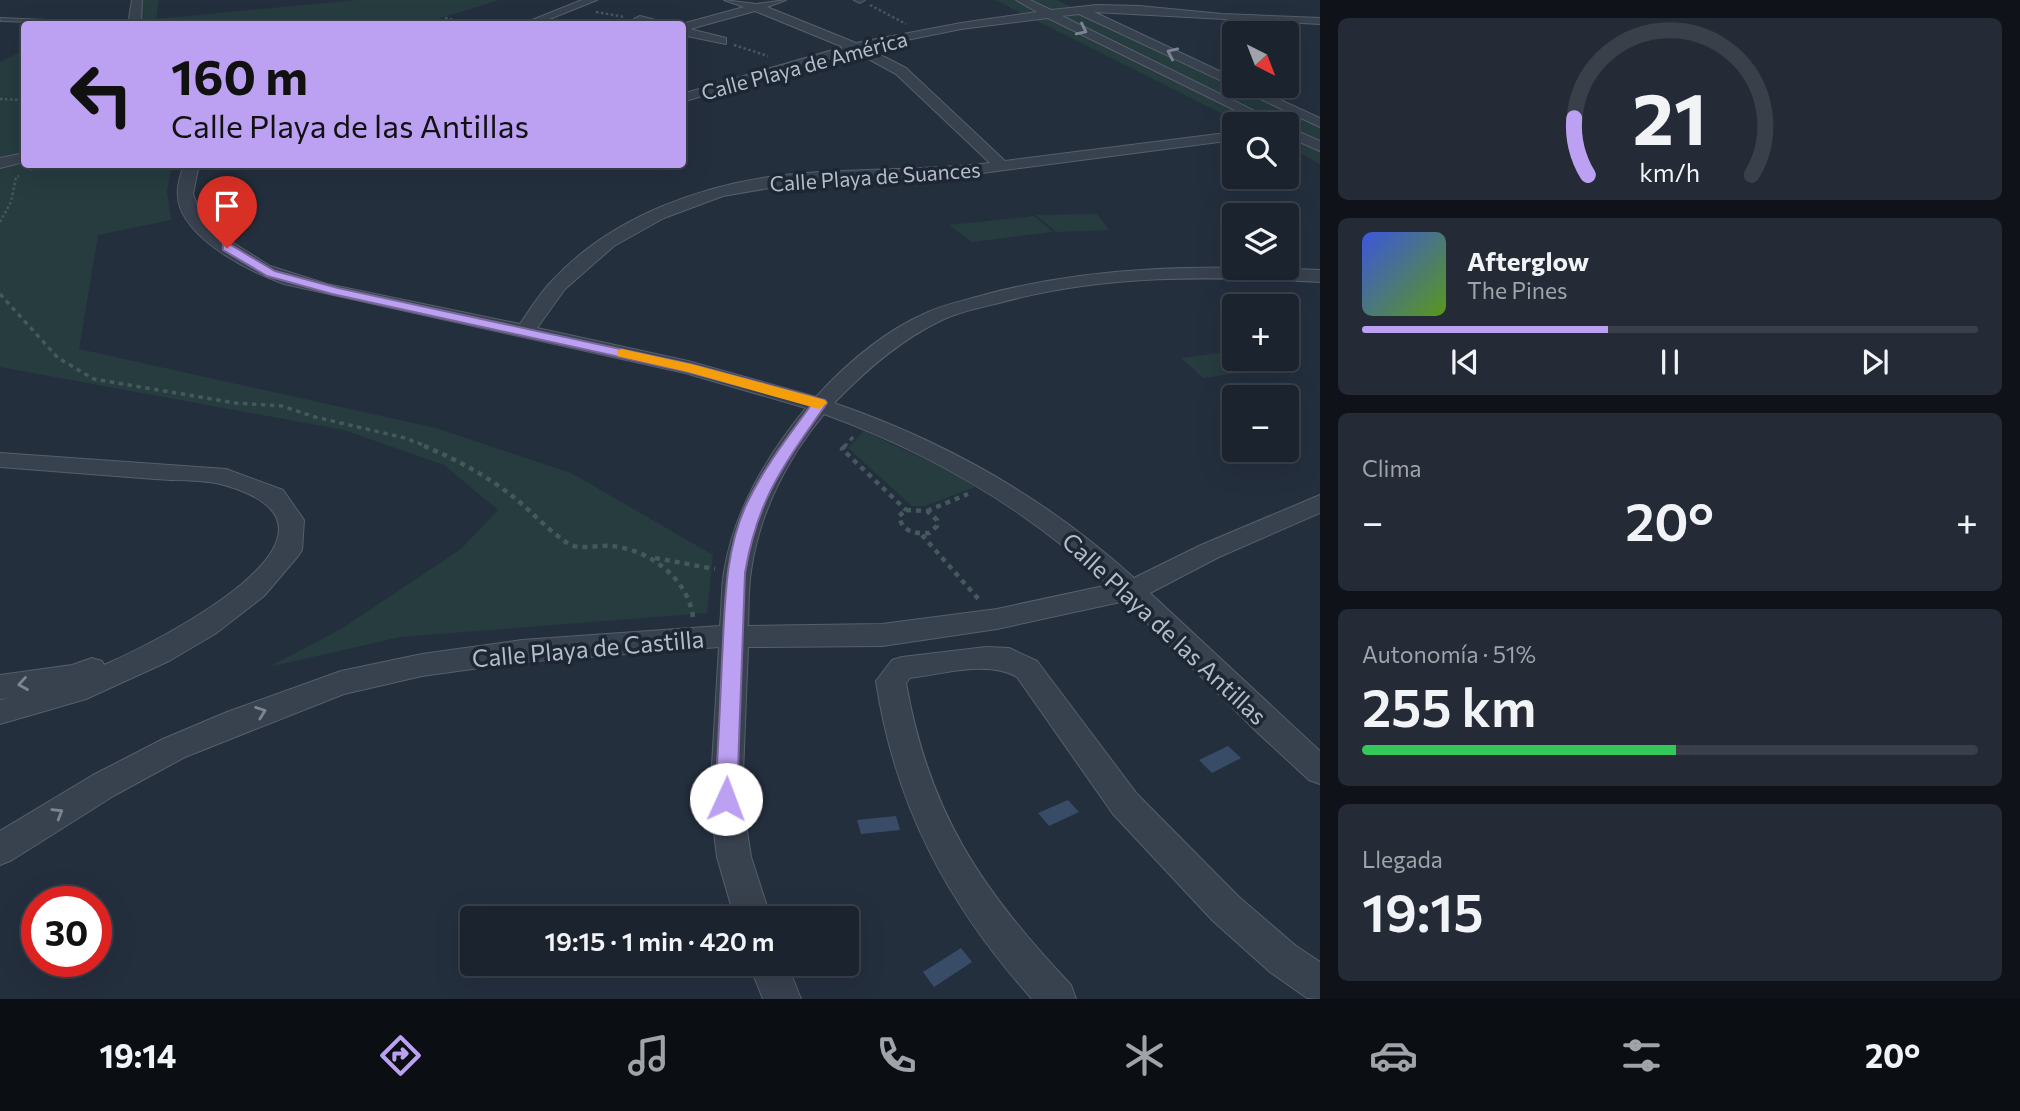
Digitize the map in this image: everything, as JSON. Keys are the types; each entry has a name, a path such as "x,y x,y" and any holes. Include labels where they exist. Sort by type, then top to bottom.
{"street":[{"path":"134,21 137,0"},
{"path":"536,21 592,0"},
{"path":"729,0 756,7 855,47 901,71 1002,166"},
{"path":"686,29 781,0"},
{"path":"1021,0 1250,112"},
{"path":"1057,0 1222,77"},
{"path":"1216,0 1222,17"},
{"name":"Calle Playa de América","path":"686,97 855,47 924,33 1081,10 1139,9 1222,17 1320,21"},
{"path":"640,19 648,21"},
{"path":"686,31 722,41"},
{"path":"1266,98 1320,123"},
{"path":"1299,127 1320,123"},
{"path":"1299,136 1320,147"},
{"name":"Calle Playa de Suances","path":"524,332 558,285 608,242 658,214 719,192 792,179 1002,166 1222,138"},
{"path":"0,163 21,159"},
{"name":"Calle Playa de las Antillas","path":"190,168 186,178 186,196 192,218 212,239 271,273 336,291 690,368 820,403 923,447 991,484 1062,531 1132,590 1260,718 1320,770"},
{"path":"749,906 734,857 726,799 737,573 742,542 754,504 776,464 820,403 866,362 930,318 1032,286 1118,274 1209,270 1320,276"},
{"path":"0,460 226,477 274,496 291,520 289,550 254,589 205,627 159,653 75,691 0,712"},
{"name":"Calle Playa de Castilla","path":"0,849 104,785 174,748 341,683 422,665 510,653 695,637 882,635 997,620 1132,590 1210,551 1320,503"},
{"path":"0,687 74,676 205,627"},
{"path":"944,628 964,660"},
{"path":"1057,999 987,918 942,844 913,782 891,681 902,667 964,660 1009,659 1027,669 1125,804 1226,909 1283,959 1320,985"},
{"path":"773,976 782,999"}],"lane":[{"path":"1,19 37,21"}],"path":[{"path":"860,0 924,33"},
{"path":"571,8 640,19"},
{"path":"445,18 458,21"},
{"path":"722,41 792,65"},
{"path":"0,99 21,100"},
{"path":"0,222 11,202 16,177 34,168"},
{"path":"0,293 58,358 94,379 236,403 282,406 315,417 405,438 478,472 572,546 614,546 653,558 737,573"},
{"path":"866,423 842,449 906,510 927,511 991,484"},
{"path":"906,510 899,516 901,526 921,534 997,620"},
{"path":"921,534 929,533 937,526 937,520 927,511"},
{"path":"653,558 678,582 692,608 695,637"}],"green space":[{"path":"143,0 159,0 156,19 357,0 499,0 432,21 139,21"},
{"path":"995,0 1057,0 1222,80 1222,98 1269,98 1299,112 1222,114"},
{"path":"21,52 21,153 0,158 0,62"},
{"path":"1299,112 1320,122 1320,164 1299,153"},
{"path":"21,164 21,168 172,168 167,191 171,220 98,235 79,349 436,428 571,473 713,555 707,613 400,637 269,667 341,629 461,549 498,510 444,465 344,430 0,367 0,167"},
{"path":"1097,214 1109,230 1056,232 1036,215"},
{"path":"1034,216 1053,232 972,242 949,225"},
{"path":"1222,353 1222,371 1251,371 1203,378 1181,358"},
{"path":"864,431 958,475 975,487 925,506 912,506 848,448"}],"water":[{"path":"1228,746 1241,758 1212,773 1199,760"},
{"path":"1068,800 1079,812 1049,826 1038,813"},
{"path":"896,816 900,830 861,834 857,820"},
{"path":"961,948 972,962 934,987 923,972"}],"slow traffic":[{"path":"622,353 690,368 820,403 819,405"}],"route":[{"path":"227,248 271,273 336,291 690,368 820,403 776,464 754,504 742,542 733,636 726,799"}]}
